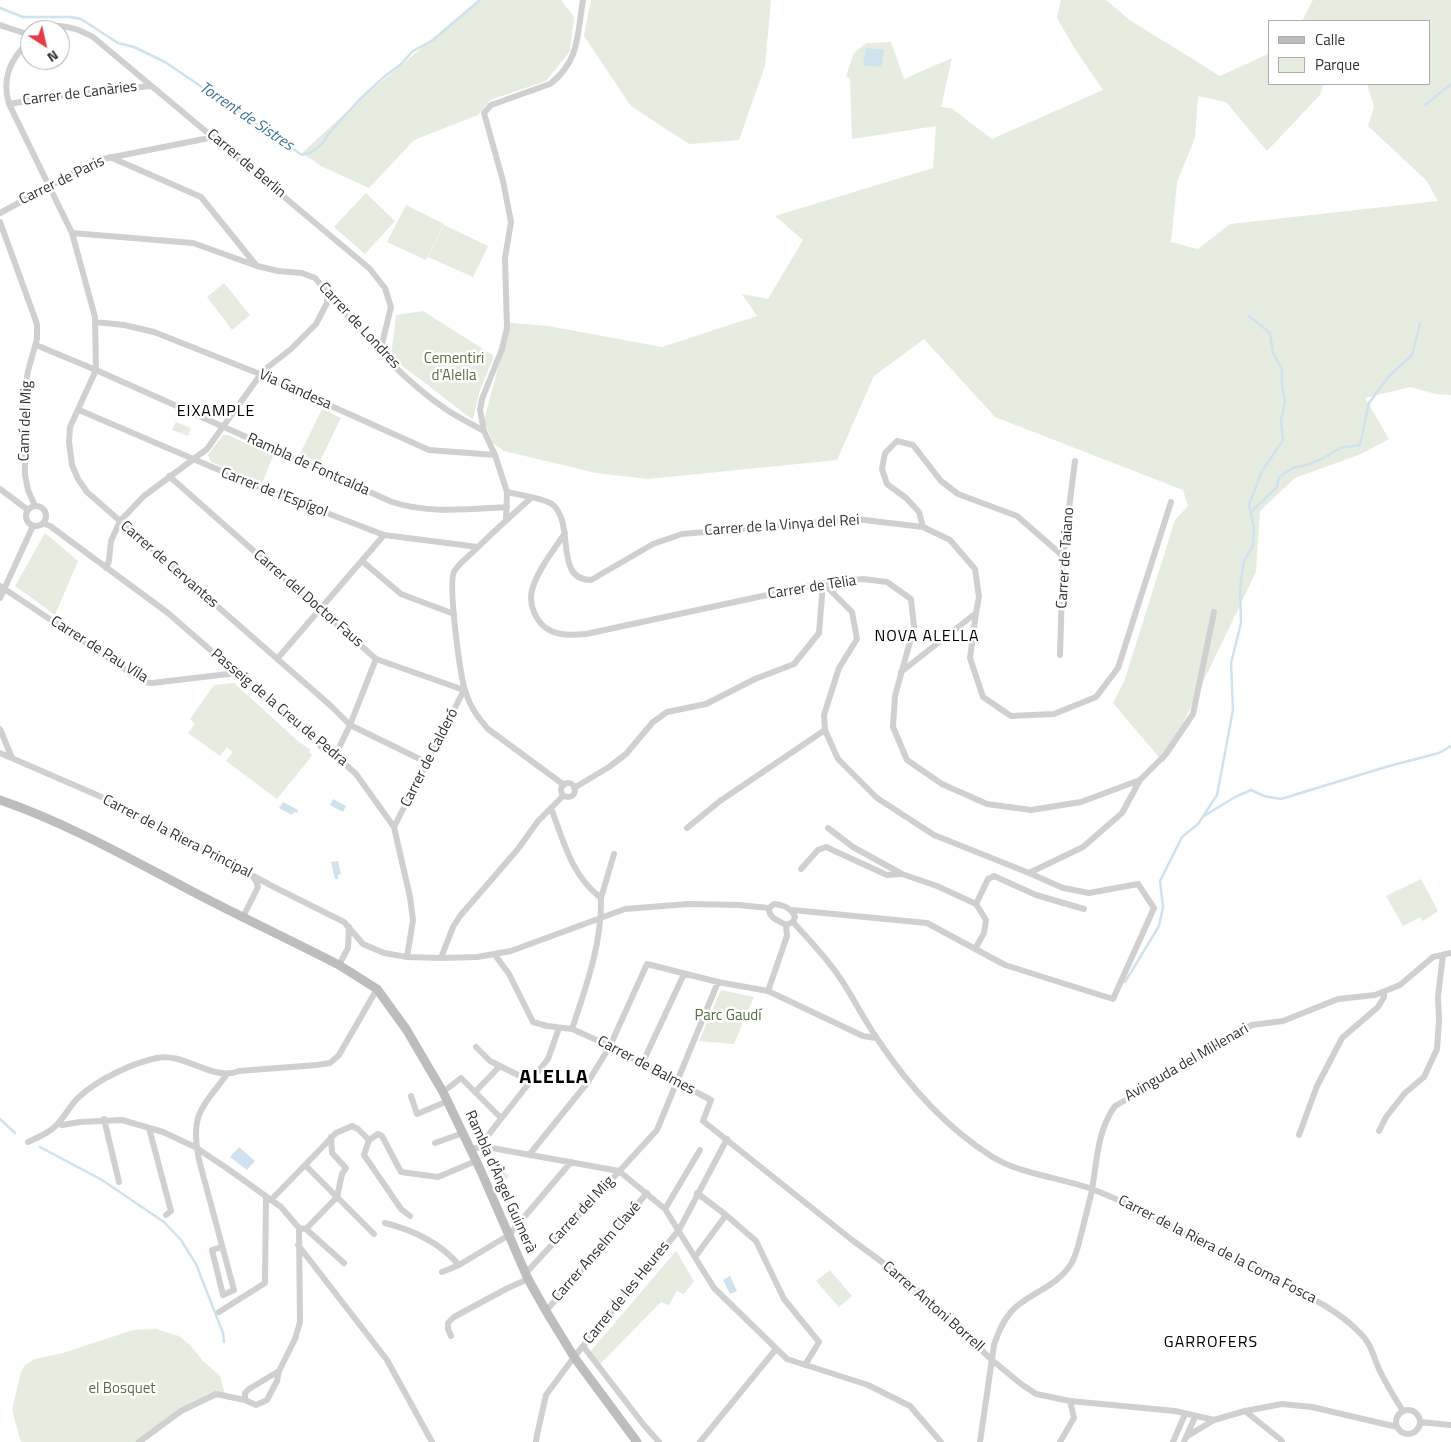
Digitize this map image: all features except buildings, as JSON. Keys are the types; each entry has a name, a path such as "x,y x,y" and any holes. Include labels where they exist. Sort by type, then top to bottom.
{"main road":[{"path":"0,800 64,825 339,965 378,989"},
{"name":"Rambla d'Àngel Guimerà","path":"378,989 399,1018 443,1092 462,1133 474,1148 476,1161 527,1276 546,1311 574,1356 636,1442"}],"street":[{"path":"506,520 507,492 495,455 484,431 480,410 482,399 502,349 507,328 505,258 511,222 503,181 484,113 491,105 550,84 558,78 571,62 575,52 583,0"},
{"path":"0,26 20,32"},
{"name":"Carrer de Berlin","path":"70,27 92,37 369,268 385,288 391,307 380,352"},
{"path":"20,52 10,67 6,80 6,92 9,104 72,232 95,322 96,370"},
{"name":"Carrer de Canàries","path":"9,104 57,96 152,86"},
{"name":"Carrer de Paris","path":"0,212 98,160 214,137"},
{"path":"110,157 201,197 257,266"},
{"name":"Camí del Mig","path":"0,222 34,310 38,333 28,371 24,404 25,475 28,490 36,506"},
{"name":"Carrer de Londres","path":"72,232 193,243 257,266 278,272 302,273 315,278 380,352 412,383 447,410 484,431"},
{"path":"106,568 109,561 111,541 120,521 144,496 207,450 260,374 291,349 316,324 327,304 327,292"},
{"name":"Via Gandesa","path":"95,322 124,325 154,332 260,374 429,450 495,455"},
{"name":"Rambla de Fontcalda","path":"36,345 400,504 424,508 459,509 506,507"},
{"name":"Carrer de Cervantes","path":"96,370 70,427 69,442 72,465 78,479 87,492 331,706 350,725 428,763"},
{"name":"Carrer de l'Espígol","path":"79,410 193,460 384,535 478,547"},
{"path":"923,527 919,512 906,498 888,484 882,469 885,453 897,441 912,445 940,481 958,494 1017,516 1063,556"},
{"name":"Carrer de Taiano","path":"1060,655 1063,556 1075,461"},
{"name":"Carrer del Doctor Faus","path":"170,476 376,659 464,690"},
{"path":"0,489 28,510"},
{"name":"Carrer de la Vinya del Rei","path":"507,492 544,500 553,505 559,512 565,533 570,569 575,576 582,580 591,580 653,544 682,534 856,519 923,527 950,540 975,569 979,597 970,658 983,697 1011,716 1054,714 1096,697 1118,668 1171,502"},
{"path":"531,498 456,568 452,576 451,587 464,690 470,706 488,729 564,785 570,784 574,788"},
{"path":"36,506 42,508 46,516 40,526 33,526 26,519 28,510 36,506"},
{"name":"Passeig de la Creu de Pedra","path":"43,523 50,526 168,613 334,758 356,774 394,827 412,912 407,957"},
{"path":"0,598 2,587 33,526"},
{"name":"Carrer de Tèlia","path":"565,533 538,576 532,590 531,600 533,612 545,627 552,632 567,635 586,634 823,583 863,580 887,582 911,599 914,627 900,672 895,696 893,727 907,760 942,784 987,804 1031,810 1081,802 1140,780 1166,754 1193,714 1214,612"},
{"path":"277,659 384,535"},
{"path":"362,561 401,594 454,614"},
{"path":"348,948 354,944 364,944 384,953 407,957 477,957 511,951 625,909 688,904 740,905 769,908 774,904 781,904 792,910 927,923 1005,965 1113,999 1154,908 1138,884 1089,893 1063,888 934,835 877,798 838,759 825,730 824,715 839,668 858,639 852,612 823,583"},
{"path":"441,958 453,927 460,916 518,848 538,821 564,796 567,797 573,794 574,788 609,767 626,754 653,722 667,712 706,704 755,679 794,664 819,633 823,583"},
{"name":"Carrer de Pau Vila","path":"2,587 144,682 152,683 237,674"},
{"path":"900,672 976,613"},
{"path":"334,758 350,725 376,659"},
{"name":"Carrer de Calderó","path":"394,827 464,690"},
{"path":"455,708 464,705 470,706"},
{"path":"0,729 12,758"},
{"path":"687,828 720,801 825,730"},
{"name":"Carrer de la Riera Principal","path":"0,753 120,806 344,922 349,927"},
{"path":"1029,873 1083,847 1122,813 1140,780"},
{"path":"564,785 561,790 564,796"},
{"path":"551,808 569,858 589,889 601,898"},
{"path":"828,828 853,847 902,874 937,886 976,904 986,920 984,933 975,949"},
{"path":"801,868 818,850 826,847 887,875 902,874"},
{"path":"572,1029 590,973 602,918 601,898 614,854"},
{"path":"243,917 258,887 256,881 249,874"},
{"path":"976,904 988,879 994,876 1036,895 1084,909"},
{"path":"258,887 274,887"},
{"path":"769,908 768,912 771,917 786,925"},
{"path":"786,925 793,922 795,917 792,910"},
{"name":"Carrer de la Riera de la Coma Fosca","path":"793,922 840,977 876,1038 912,1086 933,1110 993,1157 1014,1167 1092,1189 1121,1200 1324,1304 1348,1322 1370,1345 1389,1391 1403,1411"},
{"path":"768,991 786,936 786,925"},
{"path":"349,927 364,944"},
{"path":"339,965 348,948 349,927"},
{"name":"Avinguda del Mil·lenari","path":"980,1442 998,1331 1017,1306 1052,1284 1063,1275 1071,1263 1077,1250 1092,1189 1102,1132 1115,1106 1181,1069 1229,1037 1252,1025 1283,1021 1338,999 1376,995 1400,985 1433,957 1451,951"},
{"name":"Carrer de Balmes","path":"495,954 509,974 533,1022 572,1029 610,1046 710,1100 702,1121"},
{"path":"1379,1131 1386,1117 1405,1094 1424,1077 1437,1049 1438,996 1443,955"},
{"path":"529,1155 588,1082 610,1046 647,964 718,982 768,991 862,1036 876,1038"},
{"path":"642,1064 684,974"},
{"name":"Carrer del Mig","path":"527,1276 656,1130 718,982"},
{"path":"28,1142 59,1123 75,1101 97,1083 132,1066 157,1058 166,1057 227,1074 239,1070 330,1063 339,1055 378,989"},
{"path":"1299,1134 1317,1086 1342,1038 1378,1007 1384,997 1384,992"},
{"path":"474,1148 548,1059 559,1028"},
{"path":"476,1047 490,1060 500,1066 531,1080"},
{"path":"475,1092 500,1066"},
{"path":"222,1247 212,1250 223,1295 234,1290 197,1148 196,1123 198,1114 227,1074"},
{"path":"443,1092 461,1078 500,1118"},
{"path":"411,1096 417,1114 448,1102"},
{"path":"59,1123 62,1125 104,1119 122,1120 163,1132 197,1148 281,1207 302,1228 344,1263"},
{"path":"104,1119 119,1182"},
{"name":"Carrer Antoni Borrell","path":"702,1121 908,1282 992,1360 1036,1394 1185,1414 1214,1420"},
{"path":"219,1312 264,1283 269,1199 336,1132 352,1126 369,1140"},
{"path":"149,1128 171,1211 166,1216"},
{"path":"435,1143 462,1133"},
{"path":"410,1216 401,1209 364,1155 369,1140 378,1134 382,1136 401,1172 438,1177 476,1161"},
{"path":"139,1442 181,1411 216,1394 245,1400 256,1405 266,1400 277,1381 279,1371 295,1339 300,1322 298,1245 302,1228 337,1197 342,1174 346,1168 332,1153 332,1137"},
{"name":"Carrer de les Heures","path":"536,1438 546,1395 574,1356 678,1230 727,1139"},
{"path":"474,1148 529,1155 619,1171 665,1209 714,1288 787,1359 868,1385 910,1406 940,1442"},
{"path":"665,1209 700,1150"},
{"path":"442,1272 459,1265 509,1235 571,1162"},
{"path":"305,1165 374,1234"},
{"name":"Carrer Anselm Clavé","path":"546,1311 647,1193"},
{"path":"697,1194 726,1215 756,1241 784,1299 820,1342 805,1365"},
{"path":"695,1257 726,1215"},
{"path":"385,1224 407,1230 435,1244 450,1254 459,1265"},
{"path":"298,1245 387,1360 432,1442"},
{"path":"451,1336 448,1323 454,1317 527,1276"},
{"path":"583,1346 659,1442"},
{"path":"700,1442 776,1349"},
{"path":"245,1400 249,1389 279,1371"},
{"path":"1060,1442 1074,1418 1070,1400"},
{"path":"1185,1439 1214,1420 1245,1411 1282,1404 1312,1407 1397,1427 1402,1432 1408,1434 1415,1432 1420,1422 1419,1416 1413,1411 1403,1411 1396,1420 1397,1427"},
{"path":"1245,1411 1280,1438 1282,1442"},
{"path":"1174,1442 1185,1414"},
{"path":"1185,1439 1195,1417"},
{"path":"1420,1422 1451,1425"}],"green space":[{"path":"478,0 561,0 574,17 570,51 546,81 490,100 478,115 414,140 369,188 321,166 302,153 352,107"},
{"path":"591,0 771,0 765,66 739,140 689,144 631,106 584,36"},
{"path":"1061,0 1106,0 1131,21 1220,76 1268,54 1268,85 1324,85 1320,95 1267,151 1226,102 1198,96 1195,138 1177,182 1171,242 1198,249 1230,224 1438,201 1426,180 1368,126 1374,107 1367,85 1431,85 1431,20 1303,20 1313,0 1451,0 1451,395 1436,394 1410,387 1365,398 1389,439 1361,454 1295,478 1260,511 1256,572 1164,763 1113,703 1124,682 1175,520 1188,506 1183,490 995,417 924,339 874,376 837,460 648,479 596,473 504,451 493,443 484,420 510,323 548,326 662,347 757,316 742,294 768,299 803,240 775,216 933,168 936,126 852,139 850,79 846,76 854,53 866,43 891,42 904,79 952,58 941,107 951,108 992,139 1103,90 1075,49 1057,18"},
{"path":"366,193 395,221 365,254 334,227"},
{"path":"406,205 444,224 426,260 387,242"},
{"path":"444,225 488,246 473,277 428,257"},
{"path":"224,283 250,315 232,330 207,297"},
{"name":"Cementiri d'Alella","path":"423,311 494,356 479,393 473,420 391,357 396,315"},
{"path":"322,409 341,418 319,463 300,454"},
{"path":"176,422 191,428 188,436 172,430"},
{"path":"223,435 228,435 273,456 262,484 211,462 208,455"},
{"path":"45,533 78,561 55,615 15,586"},
{"path":"234,683 299,742 311,750 309,753 312,754 311,757 277,799 226,761 233,752 227,747 220,756 188,733 195,724 190,719 214,685"},
{"path":"1421,879 1438,911 1423,921 1420,917 1403,926 1386,896"},
{"name":"Parc Gaudí","path":"721,990 754,997 734,1044 699,1041"},
{"path":"487,1155 509,1176 499,1188 485,1158"},
{"path":"676,1251 694,1281 684,1294 677,1291 669,1305 661,1302 600,1364 590,1352"},
{"path":"830,1270 852,1296 839,1307 816,1281"},
{"name":"el Bosquet","path":"156,1329 179,1336 190,1345 203,1361 220,1376 225,1395 181,1411 139,1442 21,1442 12,1410 21,1372 25,1365 35,1359 63,1353 133,1330"}],"water":[{"path":"866,48 884,50 881,67 863,65"},
{"path":"333,799 346,806 343,812 330,805"},
{"path":"283,802 298,810 297,813 294,812 292,815 279,808"},
{"path":"338,861 341,874 338,875 338,879 335,879 331,862"},
{"path":"239,1147 255,1161 247,1170 230,1157"},
{"path":"730,1276 737,1291 730,1294 723,1280"}],"waterway":[{"name":"Torrent de Sistres","path":"0,8 23,17 70,17 81,19 118,43 134,47 165,62 302,155 312,152 323,143 330,132 359,100 401,64 413,51 433,40 480,0"},
{"path":"1425,105 1451,84"},
{"path":"1125,982 1159,926 1163,907 1160,881 1182,837 1198,824 1217,795 1233,710 1231,663 1241,623 1240,587 1244,561 1253,546 1254,528 1249,505 1262,471 1283,440 1281,421 1285,401 1282,386 1282,369 1273,353 1270,333 1249,316"},
{"path":"1251,512 1277,487 1279,477 1293,468 1322,459 1340,448 1360,445 1369,403 1389,376 1412,355 1420,324"},
{"path":"1204,816 1235,797 1251,790 1264,796 1281,799 1439,753 1451,746"},
{"path":"0,1119 15,1133"},
{"path":"40,1147 102,1180 164,1222 181,1240 196,1264 223,1333 224,1342"}],"district":[{"name":"EIXAMPLE","path":"216,412"},
{"name":"NOVA ALELLA","path":"927,637"},
{"name":"ALELLA","path":"554,1078"},
{"name":"GARROFERS","path":"1211,1343"}]}
